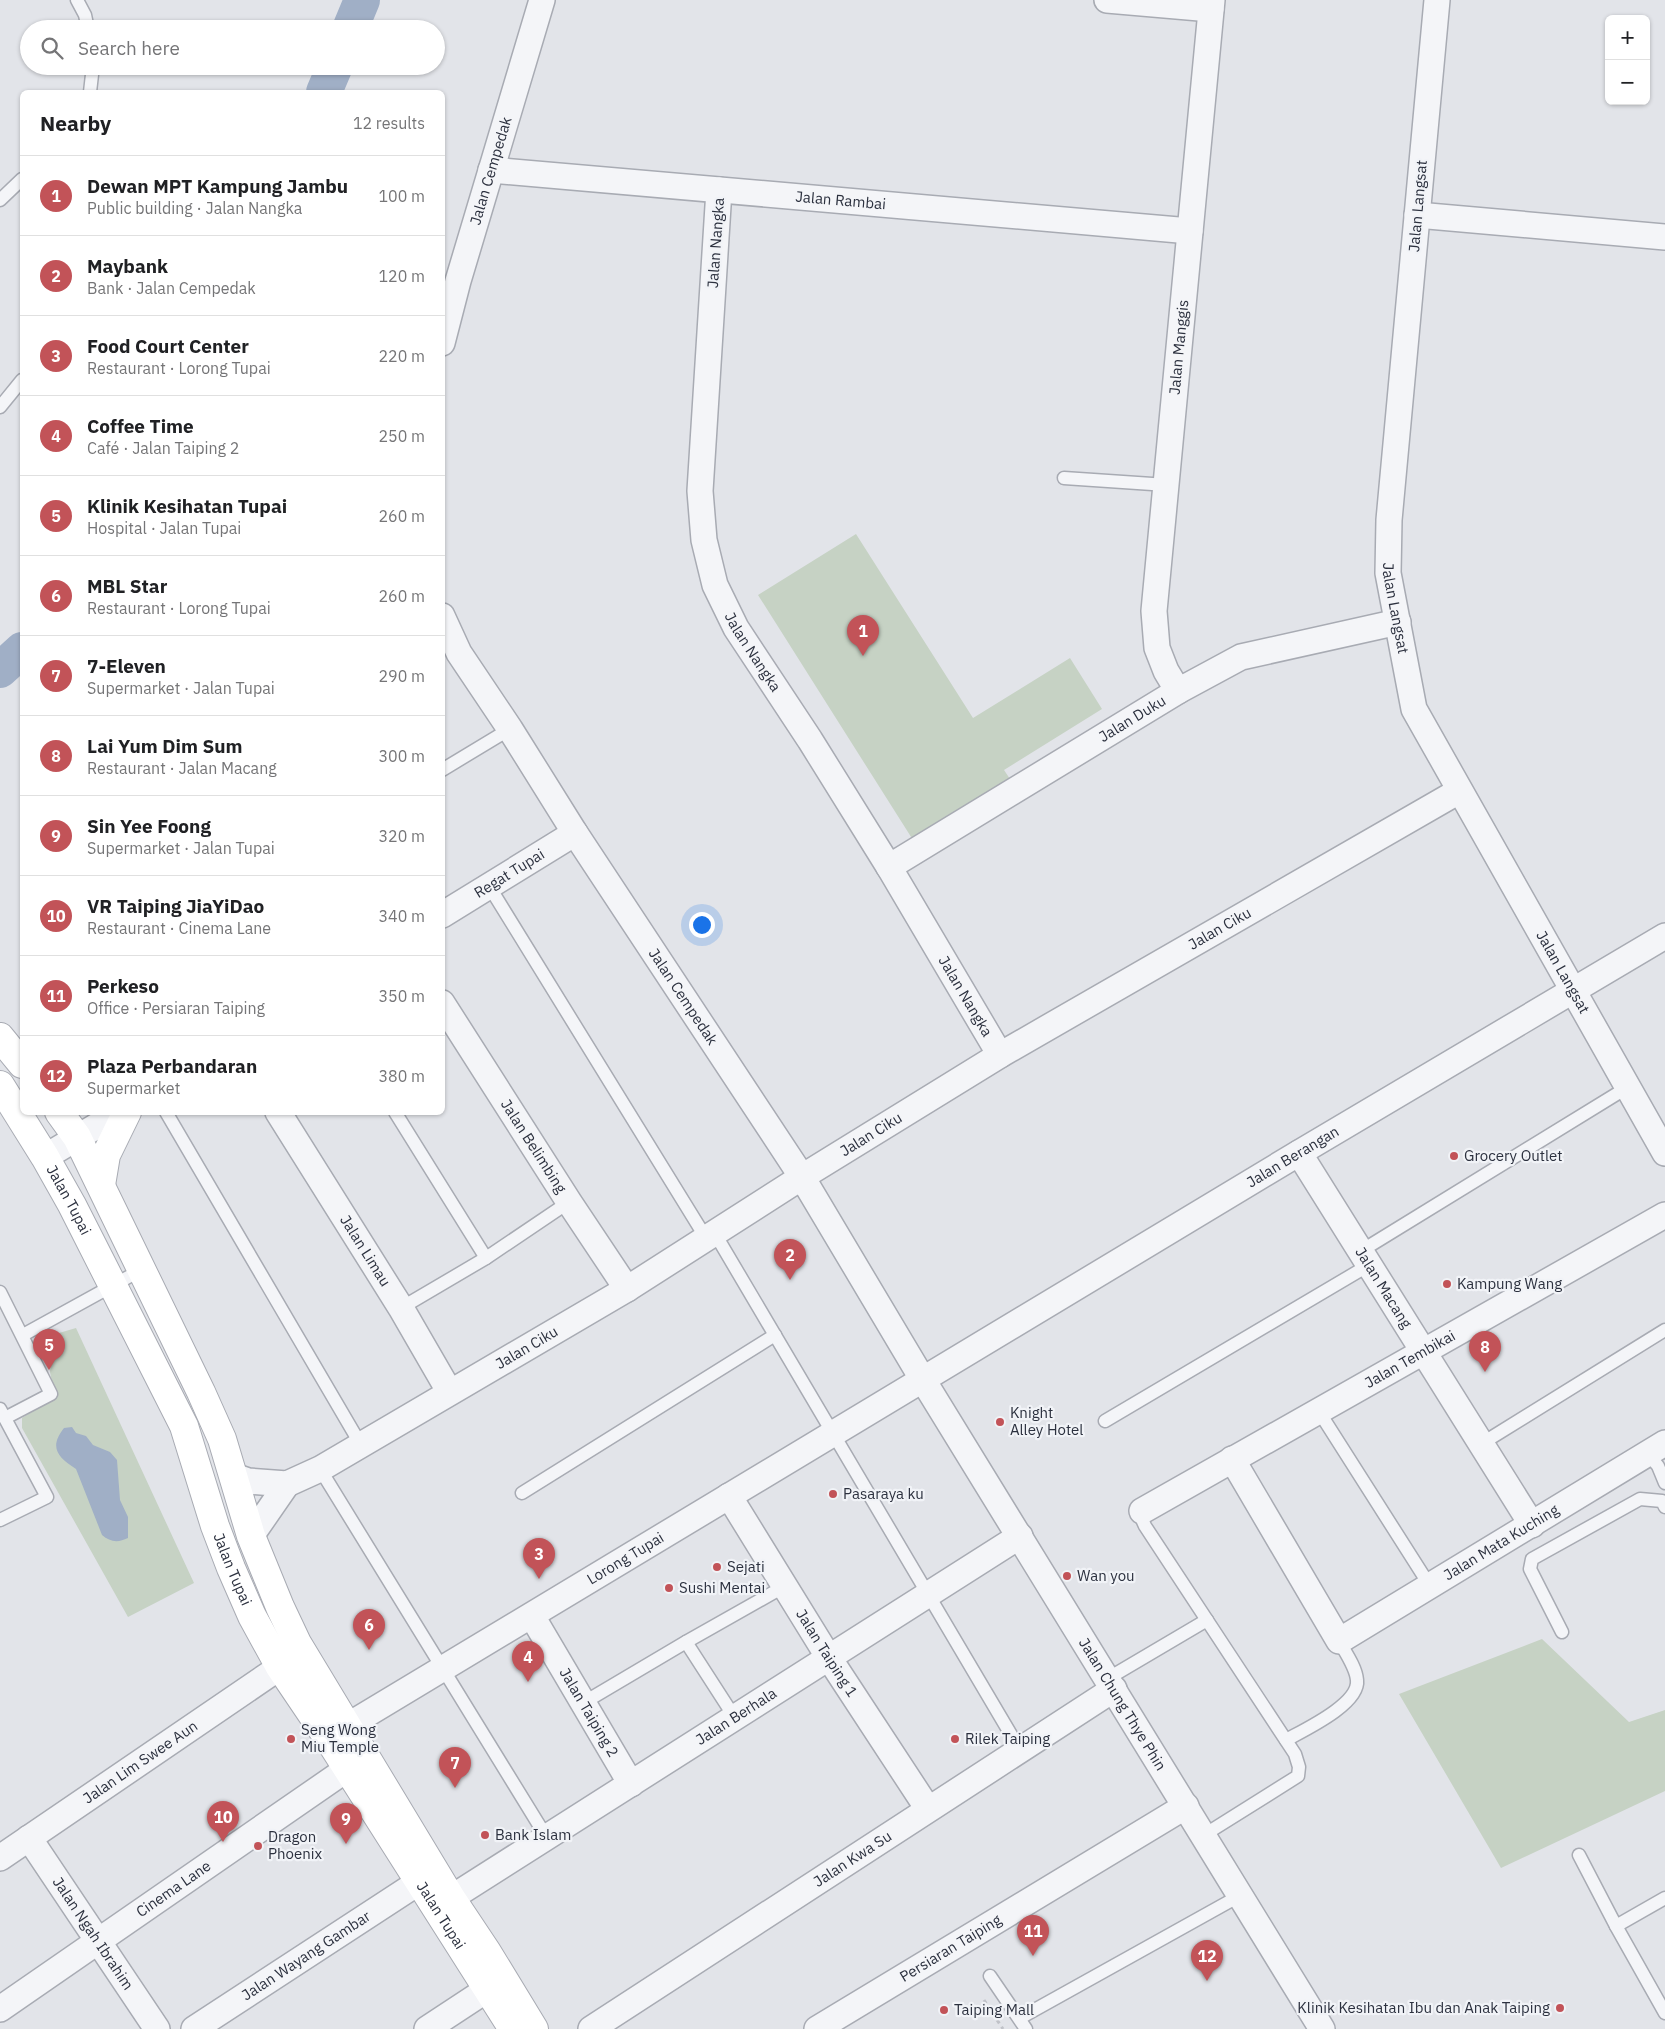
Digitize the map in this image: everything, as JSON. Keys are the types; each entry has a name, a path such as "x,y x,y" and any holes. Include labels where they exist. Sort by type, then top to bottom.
{"main road":[{"path":"0,1037 20,1062"},
{"name":"Jalan Tupai","path":"0,1084 72,1205 111,1286 184,1426 215,1526 252,1616 280,1667 338,1732 451,1898 495,1984 513,2029"},
{"path":"61,1115 77,1137 201,1392 222,1439 251,1536 280,1607 338,1732"},
{"path":"101,1185 106,1155 126,1115"},
{"name":"Jalan Tupai","path":"338,1732 347,1770 419,1882 495,1984 534,2029"}],"street":[{"name":"Jalan Cempedak","path":"445,332 542,0"},
{"path":"1107,0 1211,4"},
{"name":"Jalan Langsat","path":"1437,0 1389,520 1388,573 1414,709 1665,1152"},
{"name":"Jalan Manggis","path":"1178,691 1166,671 1157,648 1154,611 1211,4"},
{"name":"Jalan Rambai","path":"491,170 1190,231"},
{"name":"Jalan Nangka","path":"719,190 700,491 704,540 715,586 736,628 810,740 889,867 1000,1054"},
{"path":"1417,215 1665,237"},
{"name":"Jalan Duku","path":"889,867 1178,691 1242,657 1398,622"},
{"name":"Jalan Cempedak","path":"445,630 451,658 510,729 575,833 802,1177 923,1380"},
{"name":"Jalan Ciku","path":"286,1484 361,1445 450,1391 627,1289 1000,1054 1460,791"},
{"name":"Regat Tupai","path":"445,913 575,833"},
{"name":"Jalan Berangan","path":"923,1380 1299,1152 1665,936"},
{"name":"Jalan Belimbing","path":"445,1008 627,1289"},
{"path":"45,1157 115,1115"},
{"name":"Jalan Limau","path":"280,1115 402,1308 450,1391"},
{"name":"Jalan Macang","path":"1299,1152 1532,1525"},
{"name":"Jalan Tembikai","path":"1142,1511 1665,1214"},
{"name":"Lorong Tupai","path":"338,1732 923,1380"},
{"name":"Jalan Chung Thye Phin","path":"923,1380 1322,2029"},
{"name":"Jalan Mata Kuching","path":"1339,1641 1657,1448"},
{"path":"1232,1459 1339,1641"},
{"path":"234,1476 248,1481 286,1484 251,1536"},
{"name":"Jalan Taiping 1","path":"729,1496 829,1658 928,1809"},
{"name":"Jalan Berhala","path":"451,1898 1020,1536"},
{"name":"Jalan Taiping 2","path":"532,1616 631,1784"},
{"name":"Jalan Lim Swee Aun","path":"1,1855 29,1838 280,1667"},
{"name":"Jalan Kwa Su","path":"591,2029 1020,1750 1111,1684"},
{"name":"Cinema Lane","path":"0,2008 347,1770"},
{"name":"Persiaran Taiping","path":"817,2029 1186,1806"},
{"name":"Jalan Ngah Ibrahim","path":"29,1838 157,2029"},
{"name":"Jalan Wayang Gambar","path":"194,2029 419,1882"},
{"path":"427,2029 495,1984"}],"lane":[{"path":"77,0 86,20"},
{"path":"90,90 92,75"},
{"path":"0,200 20,181"},
{"path":"0,407 20,382"},
{"path":"1064,478 1166,486"},
{"path":"445,768 510,729"},
{"path":"489,886 775,1335 1020,1750"},
{"path":"1105,1421 1365,1258 1628,1087"},
{"path":"168,1115 361,1445"},
{"path":"397,1115 486,1258"},
{"path":"402,1308 486,1258 569,1202"},
{"path":"23,1335 141,1270"},
{"path":"0,1292 51,1394 2,1414 47,1497 0,1520"},
{"path":"1481,1444 1665,1330"},
{"path":"522,1493 775,1335"},
{"path":"1318,1410 1430,1586"},
{"path":"1657,1448 1658,1466 1665,1483"},
{"path":"320,1468 547,1838"},
{"path":"1562,1632 1530,1568 1532,1559 1640,1499 1664,1502"},
{"path":"1142,1511 1141,1517 1145,1526 1295,1754 1299,1767 1298,1776 1204,1835"},
{"path":"583,1702 785,1586"},
{"path":"1111,1684 1207,1620"},
{"path":"1286,1740 1327,1716 1351,1698 1357,1689 1358,1679 1339,1641"},
{"path":"686,1642 734,1718"},
{"path":"1579,1855 1665,2013"},
{"path":"990,1976 1023,2024 1241,1895"},
{"path":"1616,1926 1665,1898"}],"path":[{"path":"979,1992 1003,2029"}],"green space":[{"path":"856,534 973,718 1070,658 1102,709 1004,770 1010,779 913,840 758,595"},
{"path":"76,1328 194,1583 128,1617 22,1428 22,1418 55,1397 50,1372 53,1338 59,1333"},
{"path":"1542,1639 1629,1722 1665,1710 1665,1791 1501,1868 1399,1694"}],"water":[{"path":"72,1427 76,1433 86,1436 93,1445 110,1452 117,1460 120,1500 128,1517 128,1538 114,1541 102,1535 76,1469 64,1460 57,1451 56,1446 59,1435 64,1428"}],"waterway":[{"path":"354,20 362,0"},
{"path":"325,90 331,75"},
{"path":"0,670 20,652"}],"place":[{"name":"Dewan MPT Kampung Jambu","path":"863,656"},
{"name":"Grocery Outlet","path":"1454,1156"},
{"name":"Maybank","path":"790,1280"},
{"name":"Kampung Wang","path":"1447,1284"},
{"name":"Klinik Kesihatan Tupai","path":"49,1370"},
{"name":"Lai Yum Dim Sum","path":"1485,1372"},
{"name":"Knight Alley Hotel","path":"1000,1422"},
{"name":"Pasaraya ku","path":"833,1494"},
{"name":"Sejati","path":"717,1567"},
{"name":"Wan you","path":"1067,1576"},
{"name":"Food Court Center","path":"539,1579"},
{"name":"Sushi Mentai","path":"669,1588"},
{"name":"MBL Star","path":"369,1650"},
{"name":"Coffee Time","path":"528,1682"},
{"name":"Seng Wong Miu Temple","path":"291,1739"},
{"name":"Rilek Taiping","path":"955,1739"},
{"name":"7-Eleven","path":"455,1788"},
{"name":"Bank Islam","path":"485,1835"},
{"name":"VR Taiping JiaYiDao","path":"223,1842"},
{"name":"Sin Yee Foong","path":"346,1844"},
{"name":"Dragon Phoenix","path":"258,1846"},
{"name":"Perkeso","path":"1033,1956"},
{"name":"Plaza Perbandaran","path":"1207,1981"},
{"name":"Klinik Kesihatan Ibu dan Anak Taiping","path":"1560,2008"},
{"name":"Taiping Mall","path":"944,2010"}]}
